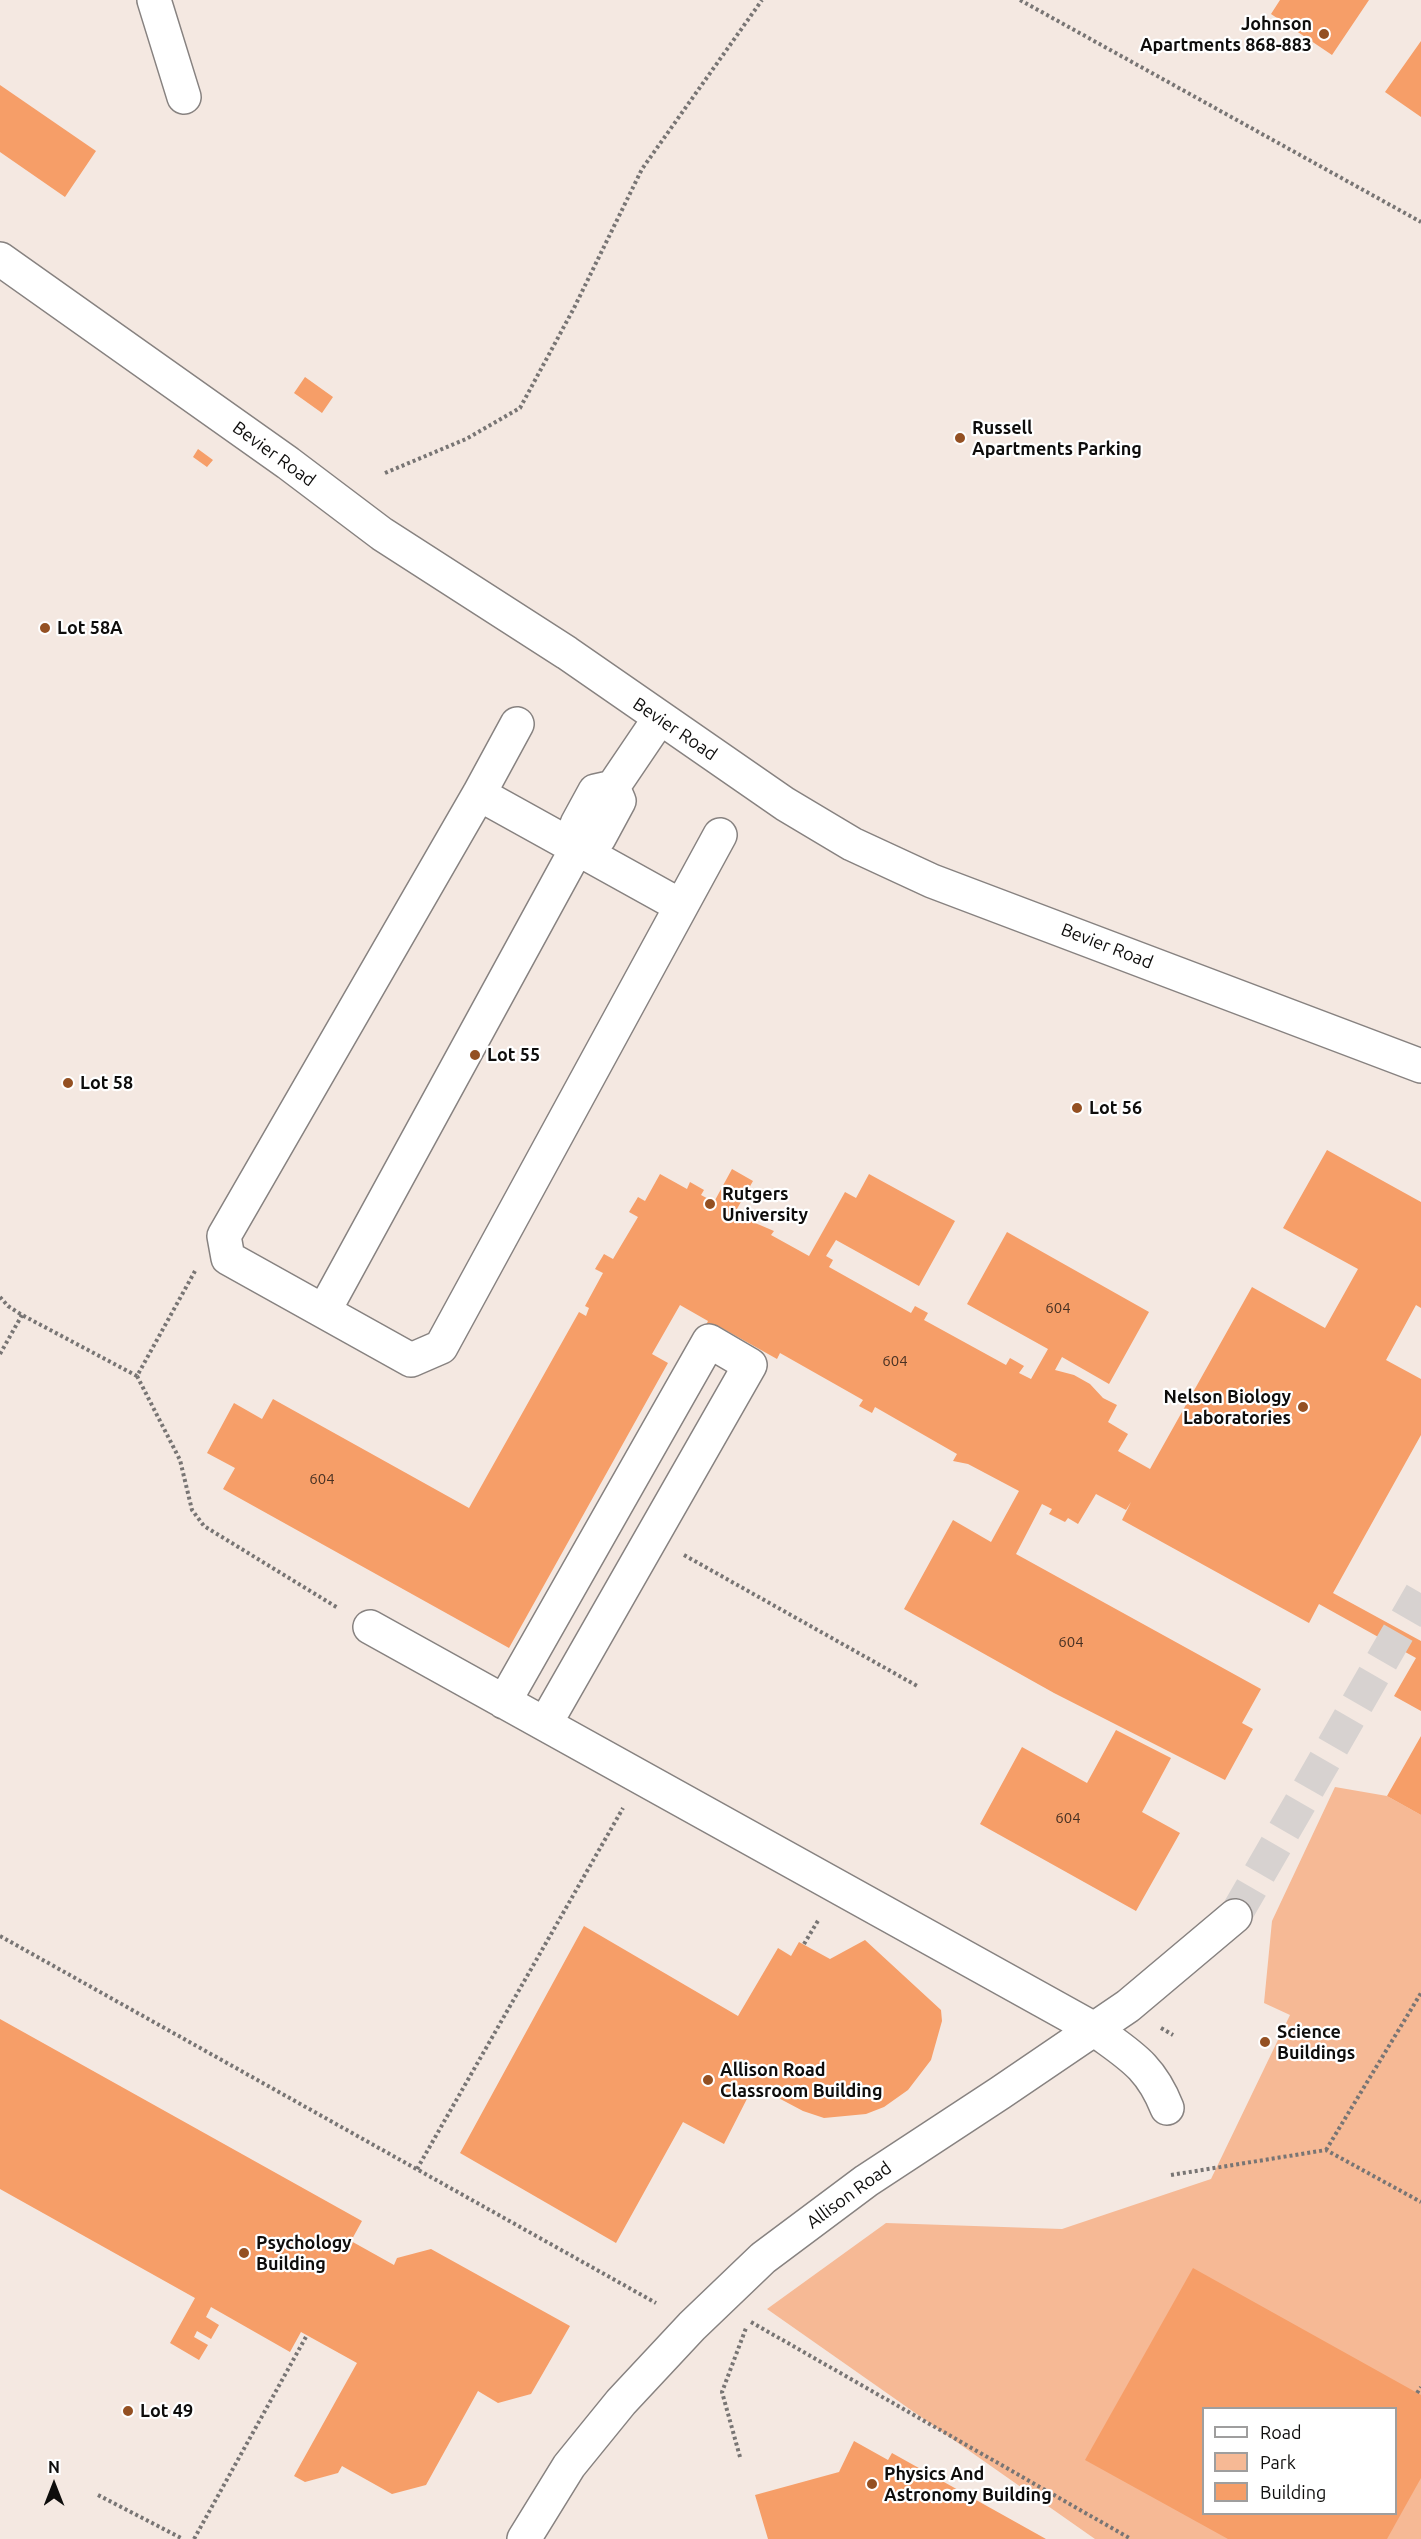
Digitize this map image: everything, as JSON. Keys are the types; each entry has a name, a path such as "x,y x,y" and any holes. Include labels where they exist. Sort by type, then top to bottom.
{"street":[{"path":"154,0 184,97"},
{"name":"Bevier Road","path":"0,259 288,463 382,534 567,653 659,719 785,804 852,844 932,880 1421,1066"},
{"path":"324,1311 577,848 599,838 619,801 613,788 659,719"},
{"path":"517,724 224,1236 228,1258 411,1360 441,1347 720,835"},
{"path":"479,794 681,906"},
{"path":"504,1702 709,1341 750,1365 545,1724"},
{"path":"684,1384 725,1407"},
{"path":"651,1444 692,1467"},
{"path":"611,1513 652,1537"},
{"path":"572,1582 612,1605"},
{"path":"370,1627 1094,2029 1137,2060 1158,2085 1167,2108"},
{"name":"Allison Road","path":"524,2539 569,2466 621,2402 692,2326 762,2258 866,2181 1128,2006 1235,1916"}],"path":[{"path":"385,473 466,440 520,408 574,308 642,170 762,0"},
{"path":"1020,0 1421,222"},
{"path":"137,1376 196,1269"},
{"path":"0,1297 8,1306 22,1315 137,1376 180,1460 192,1510 204,1526 370,1627"},
{"path":"0,1354 22,1315"},
{"path":"652,1537 919,1687"},
{"path":"417,2169 626,1803"},
{"path":"804,1944 820,1916"},
{"path":"0,1936 656,2303"},
{"path":"1326,2150 1421,1993"},
{"path":"1171,2175 1326,2150 1421,2202"},
{"path":"740,2457 722,2392 749,2320 1131,2539"},
{"path":"194,2539 307,2335"},
{"path":"1418,2393 1421,2387"},
{"path":"98,2495 183,2539"}],"shaded area":[{"name":"Rutgers University","path":"0,0 1421,0 1421,2539 0,2539"}],"green space":[{"path":"1335,1787 1387,1796 1421,1815 1421,2539 1095,2539 767,2309 886,2223 1062,2229 1211,2179 1290,2015 1264,2003 1272,1921"}],"building":[{"name":"Johnson Apartments 868-883","path":"1280,0 1369,0 1332,55 1271,14"},
{"path":"1421,41 1421,117 1385,92"},
{"path":"0,85 96,151 65,197 0,152"},
{"path":"305,377 333,397 322,413 294,393"},
{"path":"198,449 213,460 207,467 193,457"},
{"path":"1327,1150 1421,1202 1421,1308 1416,1305 1386,1360 1421,1379 1421,1435 1333,1593 1421,1641 1421,1711 1394,1696 1416,1658 1319,1604 1309,1623 1122,1520 1131,1502 1126,1510 1096,1494 1078,1524 1068,1518 1065,1522 1049,1514 1052,1509 1042,1504 1016,1554 1261,1689 1242,1723 1253,1729 1225,1780 1054,1693 904,1609 953,1520 991,1542 1019,1491 968,1464 953,1461 957,1454 875,1407 872,1413 859,1406 863,1400 780,1353 777,1359 720,1327 717,1331 706,1325 708,1321 680,1305 652,1354 668,1363 509,1648 223,1489 235,1468 207,1453 234,1403 262,1419 273,1399 469,1508 579,1312 586,1316 589,1308 585,1306 603,1273 595,1269 604,1254 613,1259 638,1217 629,1212 638,1197 645,1201 660,1174 687,1189 690,1182 704,1190 701,1195 714,1202 732,1169 753,1181 734,1214 774,1231 771,1235 809,1256 845,1192 856,1198 869,1174 955,1221 919,1286 836,1240 826,1256 833,1260 829,1267 911,1313 915,1306 928,1313 924,1320 1006,1365 1010,1358 1024,1366 1019,1373 1031,1379 1048,1349 967,1304 1007,1232 1149,1312 1109,1384 1062,1357 1055,1370 1074,1375 1090,1384 1103,1398 1117,1405 1108,1422 1128,1434 1118,1451 1150,1469 1252,1287 1325,1328 1358,1269 1283,1228"},
{"path":"1116,1730 1171,1758 1142,1812 1180,1833 1136,1911 980,1824 1022,1747 1087,1783"},
{"path":"1421,1736 1421,1815 1387,1796"},
{"name":"Allison Road Classroom Building","path":"584,1926 738,2016 778,1948 791,1956 799,1942 830,1959 865,1940 941,2010 942,2021 931,2060 908,2090 884,2107 866,2114 824,2118 803,2111 754,2085 724,2144 683,2122 616,2243 460,2153"},
{"name":"Psychology Building","path":"0,2019 362,2221 351,2241 394,2265 397,2258 431,2249 570,2326 531,2394 498,2403 478,2391 426,2485 392,2494 342,2466 338,2473 305,2482 294,2476 357,2363 301,2332 290,2352 211,2307 206,2317 219,2325 211,2339 197,2331 194,2337 208,2345 199,2360 170,2343 195,2298 0,2189"},
{"path":"1193,2268 1421,2395 1421,2478 1387,2539 1228,2539 1085,2460"},
{"name":"Physics And Astronomy Building","path":"854,2441 888,2460 892,2453 1046,2539 768,2539 755,2495 839,2472"}],"tunnel":[{"path":"1235,1916 1421,1593"}],"place":[{"name":"Johnson Apartments 868-883","path":"1324,34"},
{"name":"Russell Apartments Parking","path":"960,438"},
{"name":"Lot 58A","path":"45,628"},
{"name":"Lot 55","path":"475,1055"},
{"name":"Lot 58","path":"68,1083"},
{"name":"Lot 56","path":"1077,1108"},
{"name":"Rutgers University","path":"710,1204"},
{"name":"Nelson Biology Laboratories","path":"1303,1407"},
{"name":"Science Buildings","path":"1265,2042"},
{"name":"Allison Road Classroom Building","path":"708,2080"},
{"name":"Psychology Building","path":"244,2253"},
{"name":"Lot 49","path":"128,2411"},
{"name":"Physics And Astronomy Building","path":"872,2484"}]}
